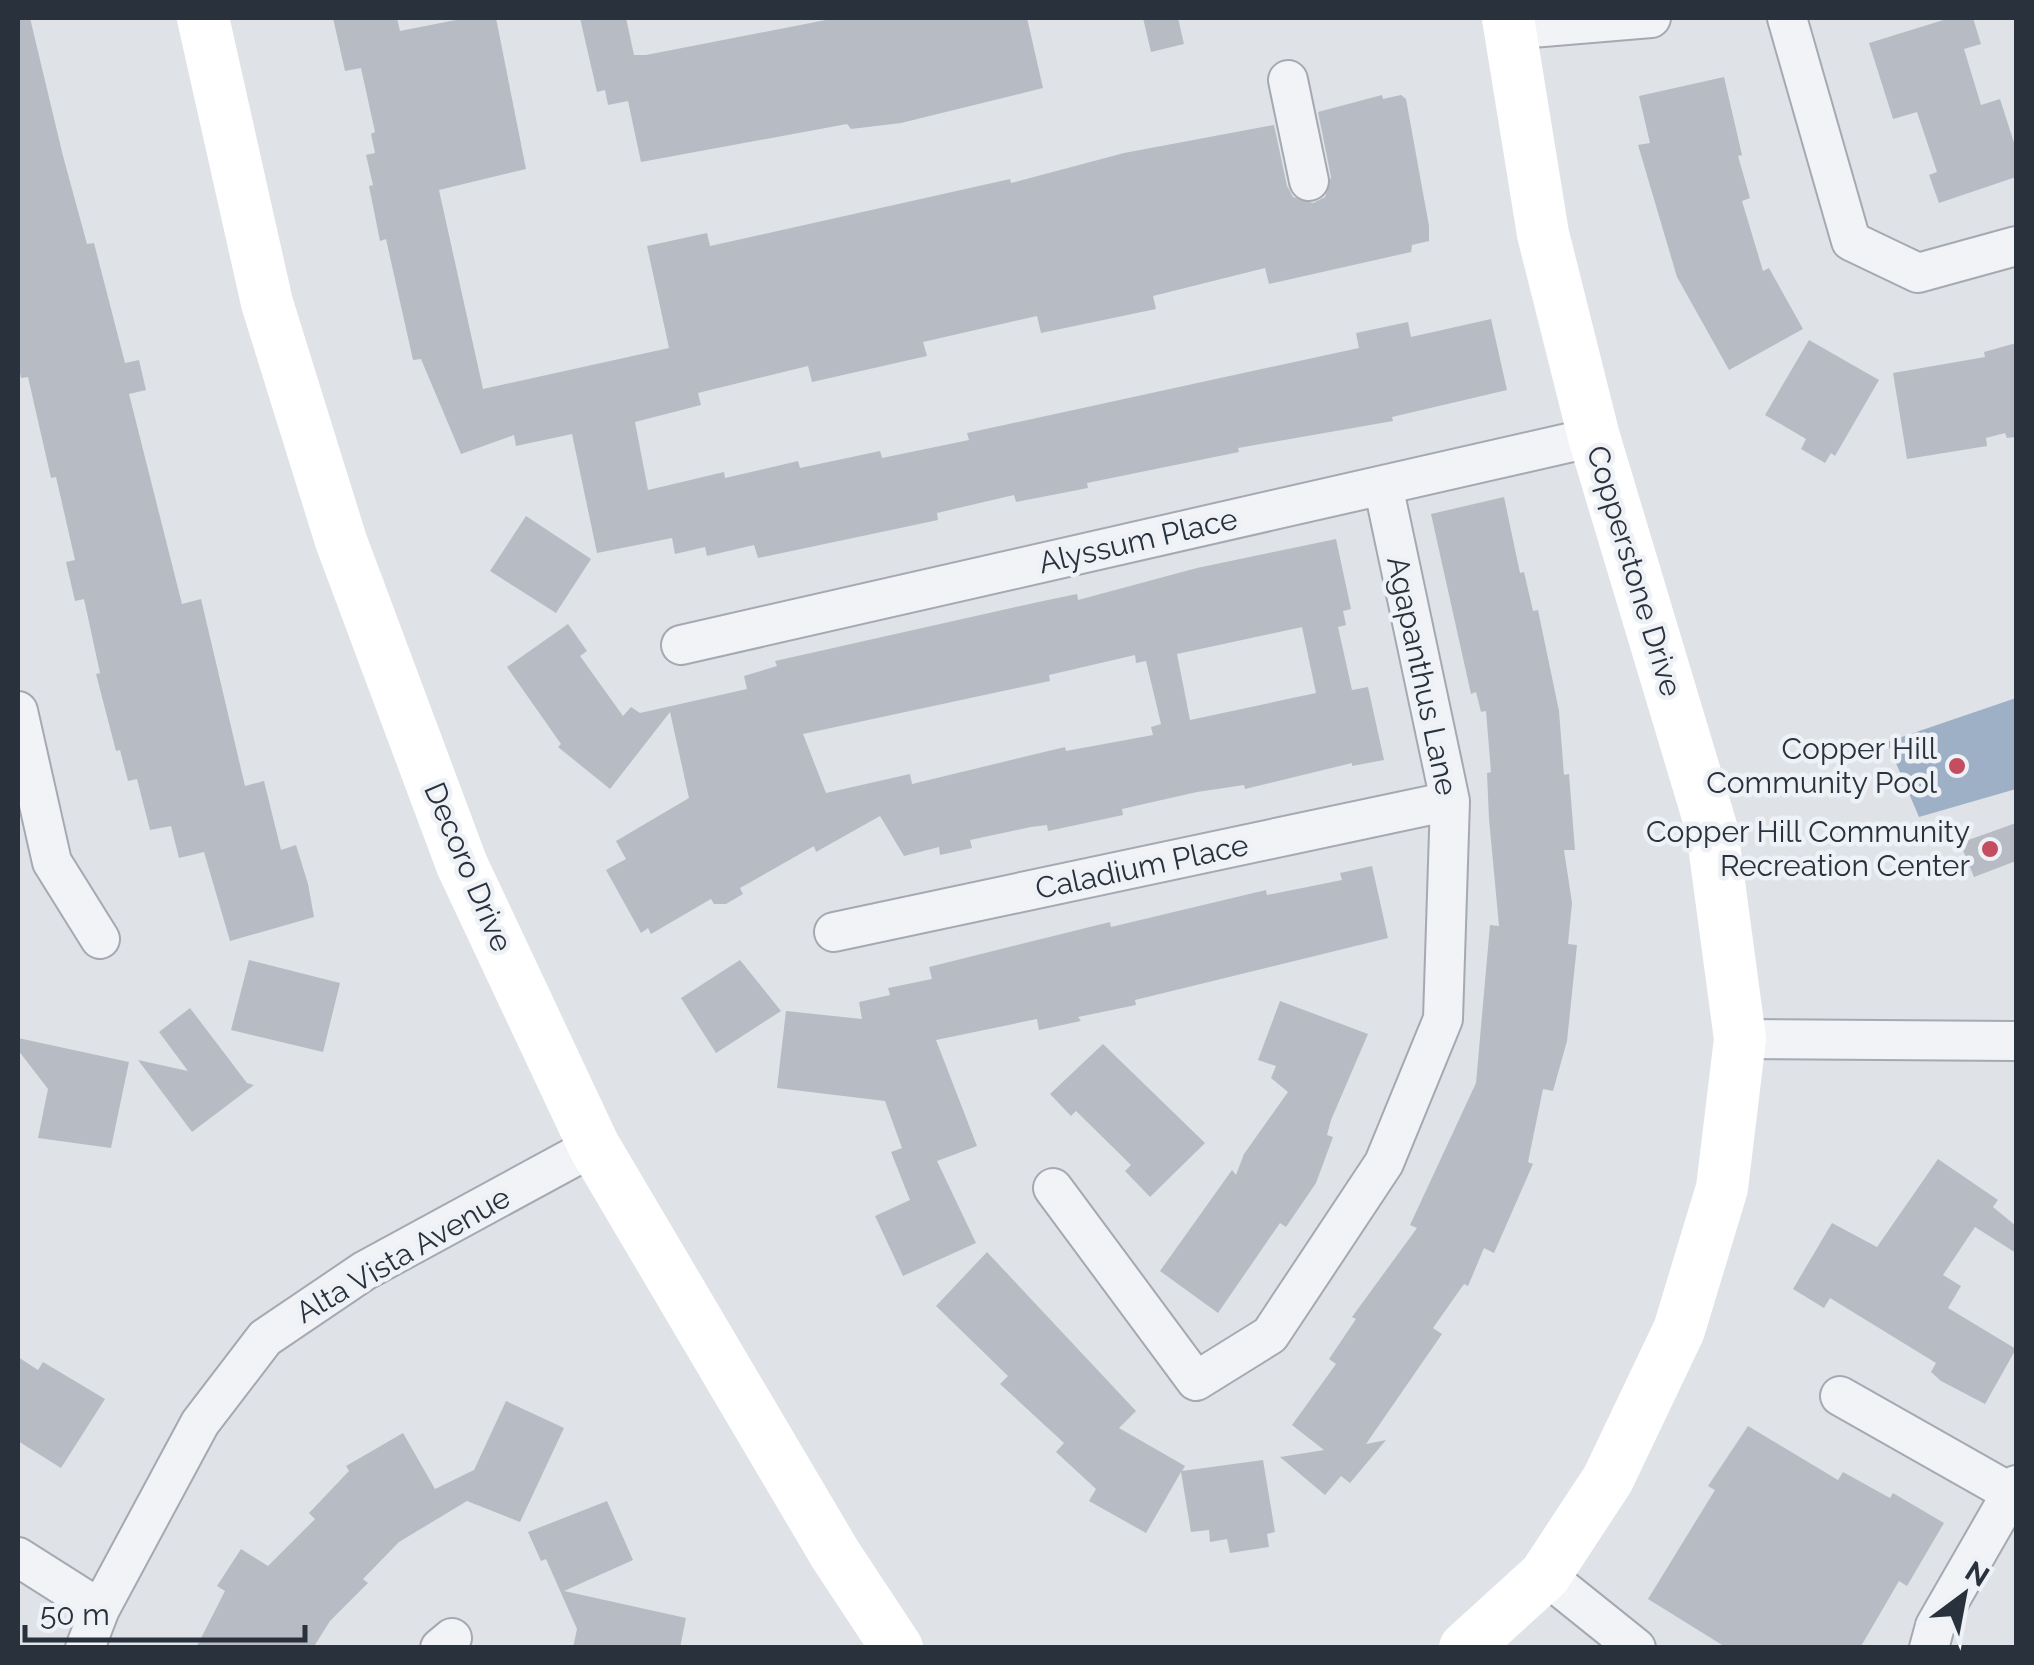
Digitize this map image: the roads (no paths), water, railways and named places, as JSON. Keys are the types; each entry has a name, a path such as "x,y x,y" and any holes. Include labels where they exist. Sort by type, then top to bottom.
{"main road":[{"name":"Decoro Drive","path":"203,18 267,303 341,541 462,865 594,1146 896,1648"},
{"name":"Copperstone Drive","path":"1465,1648 1546,1575 1608,1479 1679,1330 1722,1188 1740,1039 1712,830 1594,437 1543,234 1508,24"}],"street":[{"path":"1508,24 1651,18"},
{"path":"1787,18 1850,240 1918,273 2016,246"},
{"path":"1288,80 1309,180"},
{"name":"Alyssum Place","path":"681,646 1594,437"},
{"name":"Agapanthus Lane","path":"1053,1188 1196,1381 1270,1334 1384,1163 1444,1019 1450,801 1382,485"},
{"path":"18,711 52,862 100,939"},
{"name":"Caladium Place","path":"834,932 1450,801"},
{"path":"1740,1039 2016,1041"},
{"name":"Alta Vista Avenue","path":"85,1648 100,1609 200,1424 266,1338 364,1271 594,1146"},
{"path":"1840,1396 2015,1490 1935,1626 1929,1648"},
{"path":"18,1557 100,1609"},
{"path":"1546,1575 1636,1648"}],"water":[{"name":"Copper Hill Community Pool","path":"2016,698 2016,789 1919,817 1887,742"}],"place":[{"name":"Copper Hill Community Pool","path":"1957,766"},
{"name":"Copper Hill Community Recreation Center","path":"1990,849"}]}
